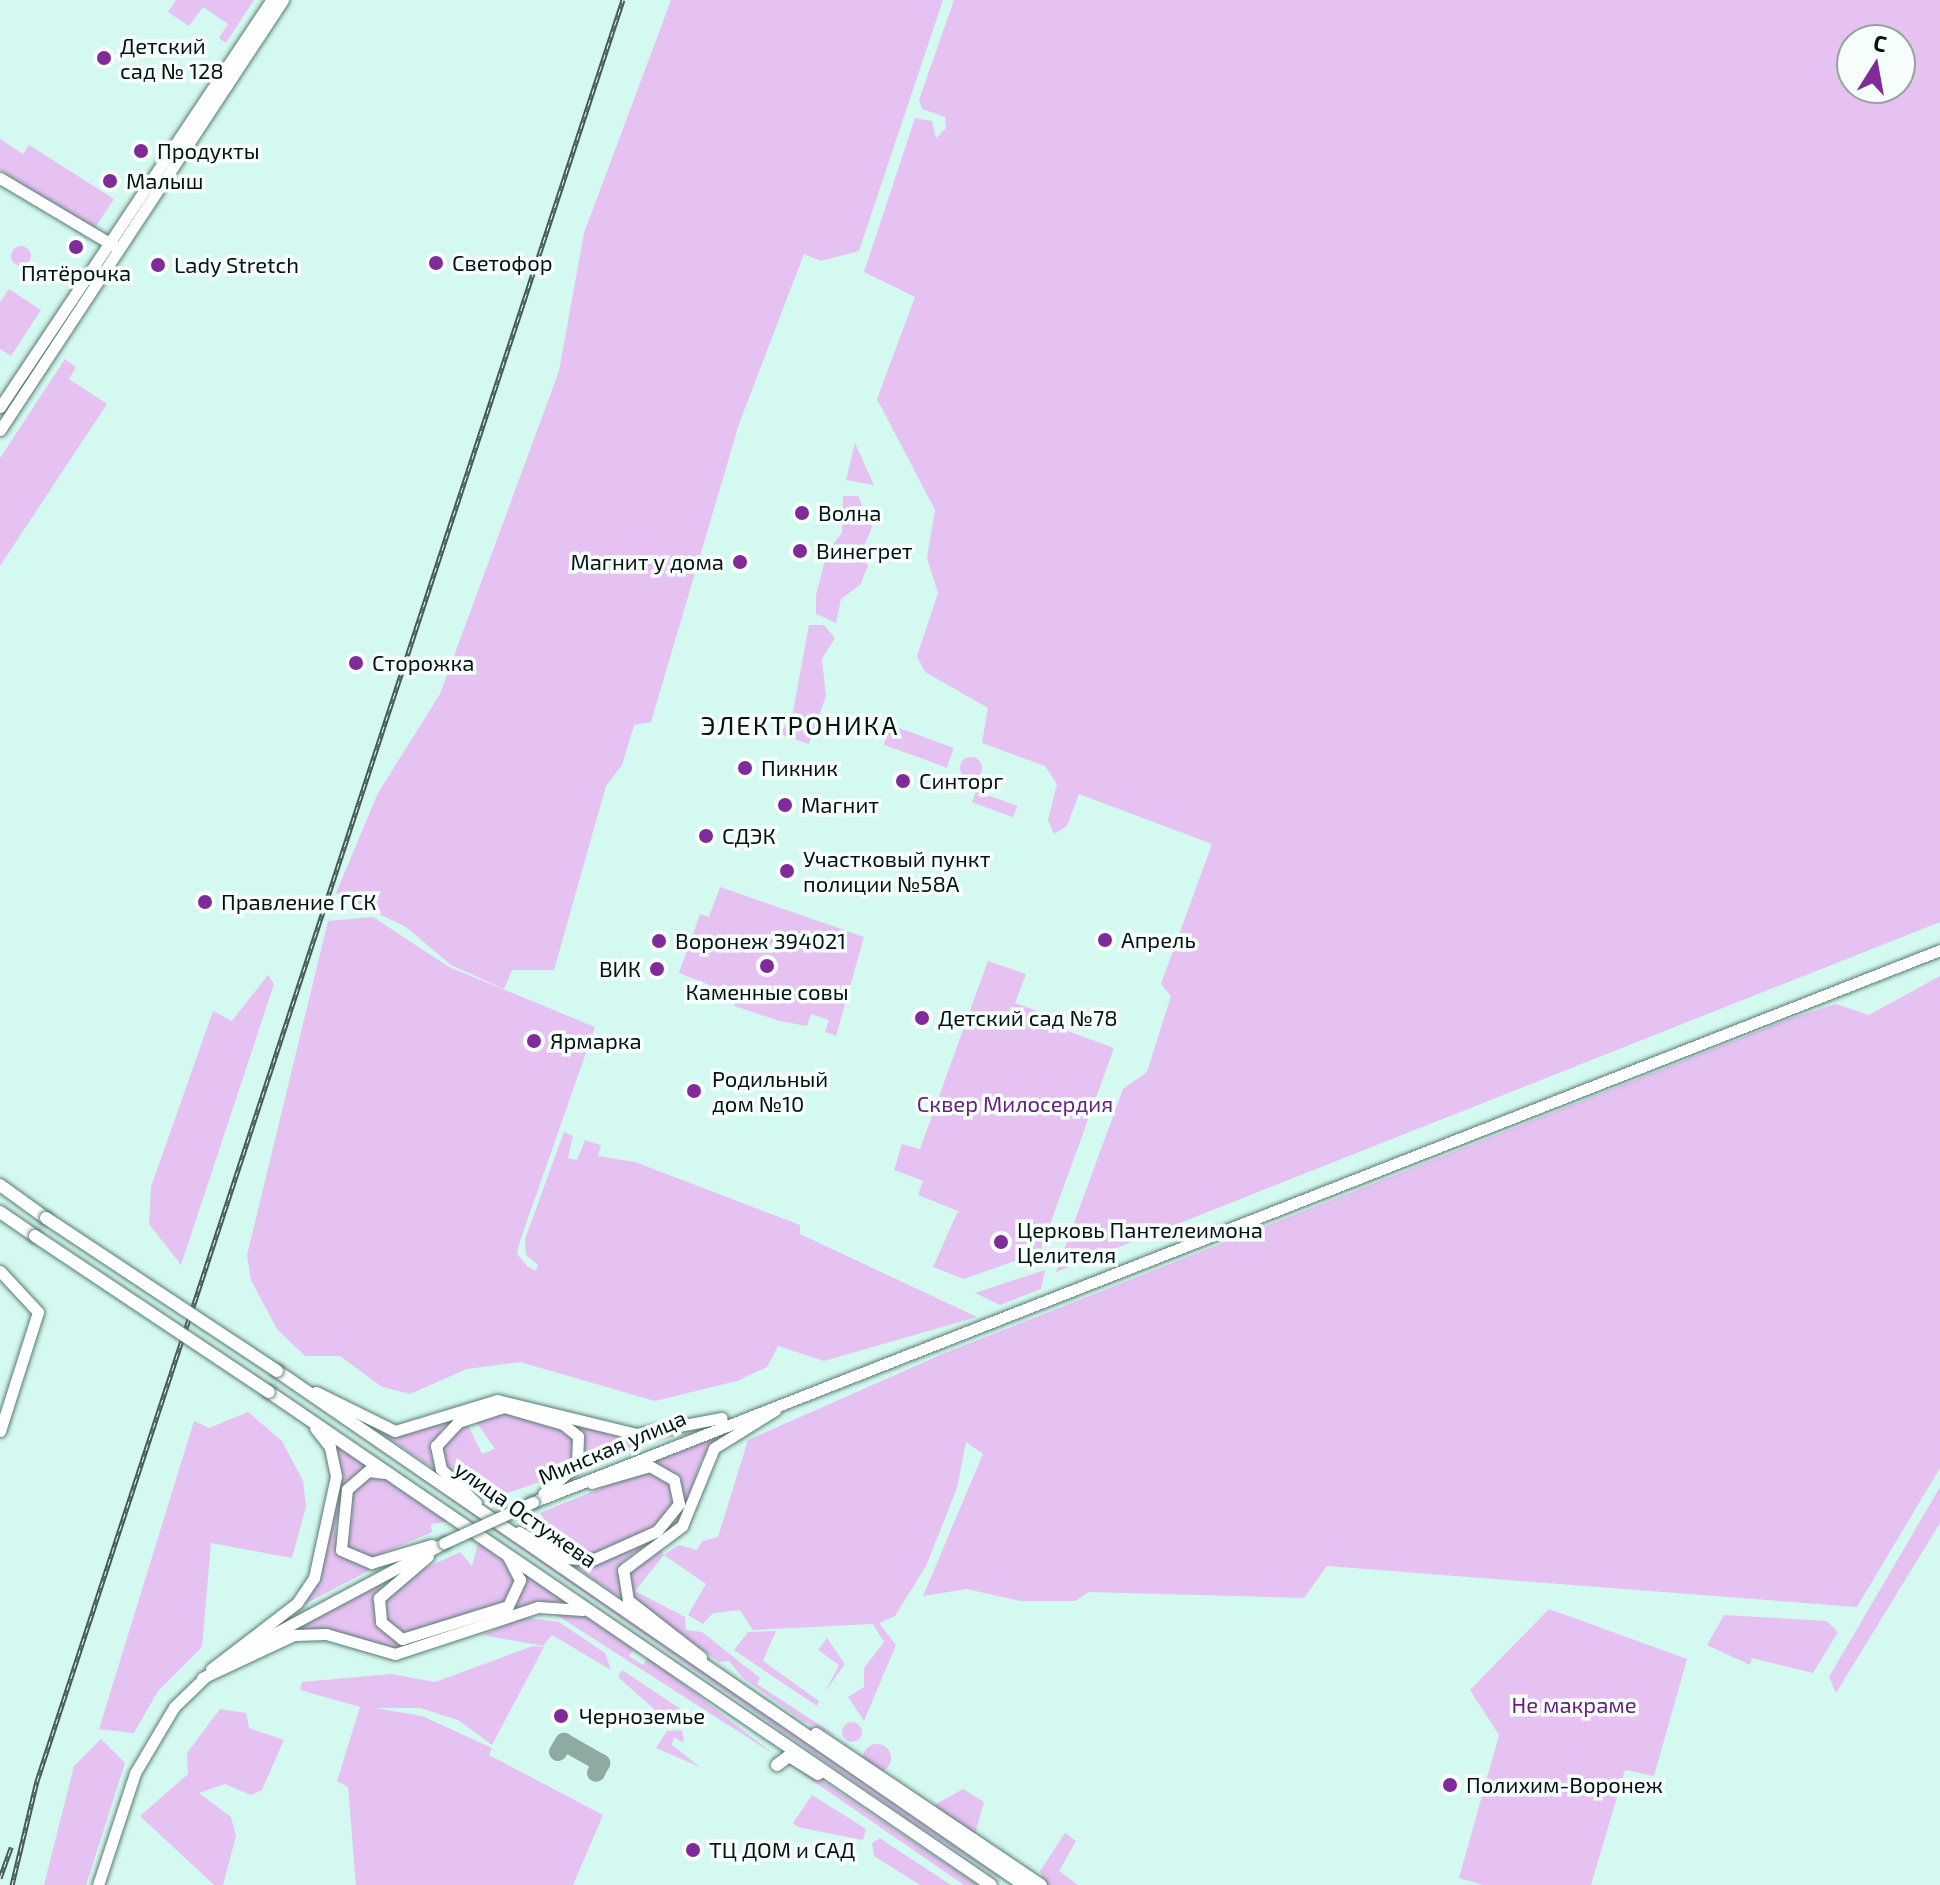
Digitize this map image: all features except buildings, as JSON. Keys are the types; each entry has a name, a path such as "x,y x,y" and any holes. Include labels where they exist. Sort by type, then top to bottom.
{"main road":[{"name":"улица Остужева","path":"0,1187 516,1530 1024,1885"},
{"name":"улица Остужева","path":"0,1215 453,1512 991,1885"},
{"path":"723,1674 1041,1885"},
{"path":"690,1678 775,1744 777,1765 794,1758 978,1877"}],"street":[{"path":"0,430 271,0"},
{"path":"0,407 283,0"},
{"path":"0,178 114,246"},
{"name":"Минская улица","path":"98,1885 135,1773 179,1701 202,1678 372,1579 533,1502 783,1401 1940,950"},
{"path":"0,1271 38,1312 0,1431"},
{"path":"277,1371 395,1431 497,1400 644,1434 783,1401"},
{"path":"202,1678 297,1603 327,1534 334,1455 323,1435 269,1392"},
{"path":"723,1674 633,1605 623,1591 623,1570 682,1526 714,1448 800,1395"},
{"path":"479,1506 441,1469 436,1446 458,1422 504,1407 563,1424 580,1445 571,1472 533,1502"},
{"path":"516,1530 566,1558 592,1560 665,1525 680,1495 668,1474 639,1467 533,1502"},
{"path":"444,1543 379,1562 353,1561 337,1540 344,1496 357,1477 377,1471 453,1512"},
{"path":"444,1543 382,1592 378,1614 394,1635 429,1636 512,1602 520,1574 492,1539"},
{"path":"202,1678 294,1635 326,1634 402,1653 561,1604 591,1614 690,1678"}],"green space":[{"path":"176,0 254,0 226,43 219,38 228,24 203,7 189,26 168,12"},
{"path":"671,0 943,0 859,251 821,261 804,254 739,424 651,722 634,725 622,765 606,786 554,970 512,970 504,989 451,965 406,927 336,893 378,793 440,694 559,371 584,233"},
{"path":"954,0 1940,0 1940,922 1056,1272 1123,1089 1147,1072 1171,996 1161,984 1212,844 1079,794 1067,826 1054,834 1048,820 1057,784 1045,766 982,743 988,708 925,672 917,656 938,593 927,558 935,510 877,399 915,297 864,272 915,118 932,121 936,138 946,128 945,117 922,109 919,100"},
{"path":"0,139 23,154 29,145 114,199 93,231 0,170"},
{"path":"21,246 28,249 31,256 28,263 21,266 14,263 11,256 14,249"},
{"path":"9,289 41,310 11,356 0,349 0,302"},
{"path":"65,359 76,367 69,379 107,404 0,566 0,458"},
{"path":"855,443 874,485 846,480"},
{"path":"843,496 858,496 872,527 862,551 868,566 860,585 841,599 836,623 816,614 816,595 827,552 842,533"},
{"path":"809,625 824,625 835,638 822,659 826,696 809,744 779,734 792,717"},
{"path":"891,725 954,748 947,768 884,745"},
{"path":"971,757 979,760 982,768 979,776 971,779 963,776 960,768 963,760"},
{"path":"976,791 1017,806 1013,817 972,802"},
{"path":"720,887 864,937 836,1036 825,1032 829,1020 811,1014 807,1026 780,1021 734,1006 739,990 723,984 718,999 707,995 710,985 679,973 700,914 709,917"},
{"path":"373,917 449,967 595,1027 520,1241 517,1254 528,1267 536,1271 538,1265 526,1255 525,1239 564,1132 573,1136 568,1158 577,1160 585,1140 601,1145 598,1156 635,1162 800,1225 800,1234 977,1317 824,1361 778,1346 767,1367 737,1381 655,1401 520,1362 467,1369 410,1394 382,1387 340,1356 305,1356 277,1329 251,1280 247,1255 328,921"},
{"name":"Сквер Милосердия","path":"988,961 1026,974 1015,1003 1037,1011 1040,1021 1114,1048 1040,1252 964,1279 933,1267 958,1211 918,1195 923,1181 894,1170 902,1144 920,1149"},
{"path":"268,975 274,984 181,1265 149,1224 151,1187 213,1011 232,1021"},
{"path":"1940,976 1940,1468 1857,1607 1327,1566 1304,1598 1089,1592 1075,1601 1020,1601 967,1589 923,1596 983,1454 966,1442 957,1488 926,1566 895,1616 879,1623 896,1645 864,1721 848,1697 864,1687 864,1668 884,1642 873,1624 753,1630 740,1610 713,1613 703,1624 688,1615 706,1584 664,1555 679,1545 697,1550 702,1541 718,1537 748,1440 945,1353 1792,1018 1836,1004 1869,1015"},
{"path":"1045,1270 1041,1289 1000,1305 975,1293"},
{"path":"303,1396 472,1509 1011,1885 907,1819"},
{"path":"508,1402 626,1435 668,1436 573,1475 584,1449 575,1428 497,1404 442,1428 431,1456 439,1472 375,1429 410,1433 485,1404"},
{"path":"500,1411 563,1427 577,1444 572,1464 555,1477 501,1495 500,1504 536,1530 550,1529 540,1513 645,1470 669,1479 675,1503 658,1526 591,1557 565,1554 443,1466 445,1436 467,1423 482,1454 495,1449 475,1420"},
{"path":"248,1412 282,1441 303,1481 306,1507 292,1558 211,1543 202,1647 158,1691 134,1733 99,1729 194,1421 209,1428"},
{"path":"325,1432 380,1467 347,1481 335,1529 342,1557 372,1569 299,1607 322,1565 339,1483"},
{"path":"727,1433 701,1460 683,1518 621,1563 625,1601 570,1563 594,1563 668,1527 682,1508 682,1488 665,1467 648,1463"},
{"path":"382,1475 452,1521 431,1524 432,1532 370,1559 352,1554 344,1543 350,1490 362,1477"},
{"path":"1940,1487 1940,1523 1836,1693 1829,1677"},
{"path":"479,1540 517,1575 509,1601 407,1636 388,1627 383,1598 400,1580 460,1552 472,1566"},
{"path":"658,1547 664,1555 635,1591 685,1617 686,1630 702,1632 760,1678 757,1684 835,1735 803,1721 743,1678 729,1661 719,1662 633,1600 626,1569"},
{"path":"521,1569 567,1601 539,1603 401,1650 291,1630 381,1584 374,1606 382,1631 397,1642 423,1642 510,1608 521,1593"},
{"name":"Не макраме","path":"1549,1609 1687,1659 1654,1776 1625,1770 1591,1885 1483,1885 1459,1878 1499,1735 1470,1690"},
{"path":"578,1611 634,1649 629,1656 643,1665 648,1657 775,1755 552,1612"},
{"path":"1724,1615 1827,1621 1838,1632 1813,1673 1752,1658 1750,1665 1707,1645"},
{"path":"522,1617 559,1622 605,1653 611,1670 552,1635 543,1646 483,1635"},
{"path":"776,1631 763,1661 819,1701 817,1706 734,1650 748,1632"},
{"path":"827,1638 845,1664 825,1692 839,1665 818,1650"},
{"path":"533,1646 544,1647 492,1745 458,1720 420,1708 375,1708 422,1716 492,1748 489,1755 603,1815 573,1885 356,1885 348,1787 337,1781 360,1707 300,1690 302,1682 391,1674 435,1682"},
{"path":"622,1670 699,1721 649,1718 655,1710 618,1677"},
{"path":"220,1709 246,1713 249,1728 284,1740 262,1790 251,1795 225,1784 199,1793 231,1817 236,1836 223,1885 214,1885 140,1816 188,1774 187,1753"},
{"path":"852,1722 859,1725 862,1732 859,1739 852,1742 845,1739 842,1732 845,1725"},
{"path":"682,1730 684,1743 674,1737 672,1745 700,1767 656,1748 667,1731"},
{"path":"101,1739 125,1763 86,1885 44,1885 74,1766"},
{"path":"877,1744 887,1748 891,1758 887,1768 877,1772 867,1768 863,1758 867,1748"},
{"path":"784,1761 793,1761 978,1885 964,1885"},
{"path":"963,1789 984,1802 975,1834 937,1812 936,1804"},
{"path":"812,1795 866,1829 863,1840 797,1827 793,1823"},
{"path":"1065,1833 1076,1841 1059,1871 1078,1885 1046,1885 1040,1871"},
{"path":"880,1838 951,1885 920,1885 874,1856 872,1843"}],"taxiway":[{"path":"558,1752 564,1742 601,1763 596,1773"}],"railway":[{"path":"12,1885 37,1781 623,0"},
{"path":"0,1878 11,1847"}],"place":[{"name":"Детский сад № 128","path":"104,58"},
{"name":"Продукты","path":"141,151"},
{"name":"Малыш","path":"110,181"},
{"name":"Пятёрочка","path":"76,247"},
{"name":"Светофор","path":"436,263"},
{"name":"Lady Stretch","path":"158,265"},
{"name":"Волна","path":"802,513"},
{"name":"Винегрет","path":"800,551"},
{"name":"Магнит у дома","path":"740,562"},
{"name":"Сторожка","path":"356,663"},
{"name":"Пикник","path":"745,768"},
{"name":"Синторг","path":"903,781"},
{"name":"Магнит","path":"785,805"},
{"name":"СДЭК","path":"706,836"},
{"name":"Участковый пункт полиции №58А","path":"787,871"},
{"name":"Правление ГСК","path":"205,902"},
{"name":"Апрель","path":"1105,940"},
{"name":"Воронеж 394021","path":"659,941"},
{"name":"Каменные совы","path":"767,966"},
{"name":"ВИК","path":"657,969"},
{"name":"Детский сад №78","path":"922,1018"},
{"name":"Ярмарка","path":"534,1041"},
{"name":"Родильный дом №10","path":"694,1091"},
{"name":"Церковь Пантелеимона Целителя","path":"1001,1242"},
{"name":"Черноземье","path":"561,1716"},
{"name":"Полихим-Воронеж","path":"1450,1785"},
{"name":"ТЦ ДОМ и САД","path":"693,1850"}],"district":[{"name":"ЭЛЕКТРОНИКА","path":"800,725"}]}
